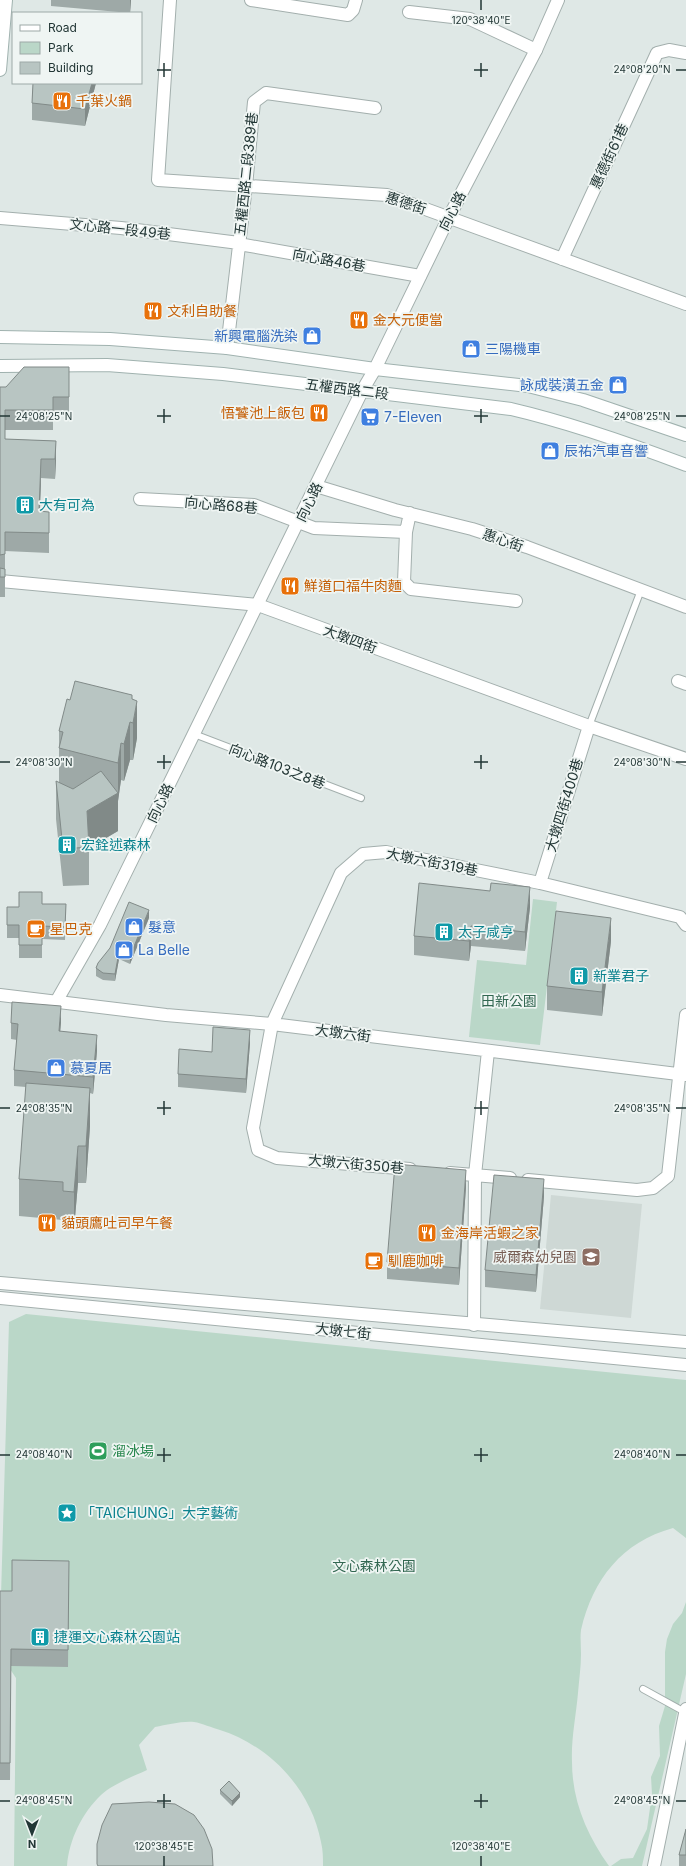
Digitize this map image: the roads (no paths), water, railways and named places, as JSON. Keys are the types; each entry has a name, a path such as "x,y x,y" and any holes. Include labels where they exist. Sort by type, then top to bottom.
{"street":[{"path":"0,70 6,0"},
{"name":"惠德街","path":"170,0 158,180 388,195 686,304"},
{"path":"251,0 348,15 353,10 356,0"},
{"name":"向心路","path":"56,1002 100,925 362,391 375,370 449,217 536,50 558,0"},
{"path":"409,12 470,19 536,50"},
{"name":"惠德街61巷","path":"562,259 657,53 669,50 686,53"},
{"name":"五權西路二段389巷","path":"227,348 246,186 254,102 266,93 375,108"},
{"name":"文心路一段49巷","path":"0,218 121,228 239,244"},
{"name":"向心路46巷","path":"239,244 420,276"},
{"name":"五權西路二段","path":"0,337 110,339 227,348 375,370 528,386 583,400 648,420 686,435"},
{"name":"五權西路二段","path":"0,366 107,365 223,374 511,409 551,418 597,432 686,465"},
{"name":"惠心街","path":"316,486 395,510 472,529 686,607"},
{"name":"向心路68巷","path":"140,499 254,505 299,521"},
{"path":"410,513 406,532 404,582 411,589 516,601"},
{"path":"299,521 314,528 406,532"},
{"name":"大墩四街","path":"0,581 258,605 589,726 686,759"},
{"name":"大墩四街400巷","path":"540,883 589,726"},
{"name":"大墩六街319巷","path":"272,1024 341,873 363,854 386,852 540,883 680,917 686,925"},
{"name":"大墩六街","path":"0,994 166,1015 272,1024 683,1075"},
{"path":"435,1171 637,1190 653,1188 668,1176 683,1075 686,1015"},
{"name":"大墩六街350巷","path":"272,1024 254,1128 258,1150 277,1158 420,1170"},
{"path":"474,1325 475,1175 488,1051"},
{"name":"大墩七街","path":"0,1283 474,1325 686,1342"},
{"name":"大墩七街","path":"0,1298 686,1365"},
{"path":"654,1866 686,1711"}],"lane":[{"path":"589,726 641,590"},
{"name":"向心路103之8巷","path":"194,734 361,798"},
{"path":"643,1689 686,1711"}],"place":[{"name":"千葉火鍋","path":"62,101"},
{"name":"文利自助餐","path":"153,311"},
{"name":"金大元便當","path":"359,320"},
{"name":"新興電腦洗染","path":"312,336"},
{"name":"三陽機車","path":"471,349"},
{"name":"詠成裝潢五金","path":"618,385"},
{"name":"悟饕池上飯包","path":"319,413"},
{"name":"7-Eleven","path":"370,417"},
{"name":"辰祐汽車音響","path":"550,451"},
{"name":"大有可為","path":"25,505"},
{"name":"鮮道口福牛肉麵","path":"290,586"},
{"name":"宏銓述森林","path":"67,845"},
{"name":"髮意","path":"134,927"},
{"name":"星巴克","path":"36,929"},
{"name":"太子咸亨","path":"444,932"},
{"name":"La Belle","path":"124,950"},
{"name":"新業君子","path":"579,976"},
{"name":"慕夏居","path":"56,1068"},
{"name":"貓頭鷹吐司早午餐","path":"47,1223"},
{"name":"金海岸活蝦之家","path":"427,1233"},
{"name":"威爾森幼兒園","path":"591,1257"},
{"name":"馴鹿咖啡","path":"374,1261"},
{"name":"溜冰場","path":"98,1451"},
{"name":"「TAICHUNG」大字藝術","path":"67,1513"},
{"name":"捷運文心森林公園站","path":"40,1637"}],"park label":[{"name":"田新公園","path":"509,1001"},
{"name":"文心森林公園","path":"374,1566"}]}
